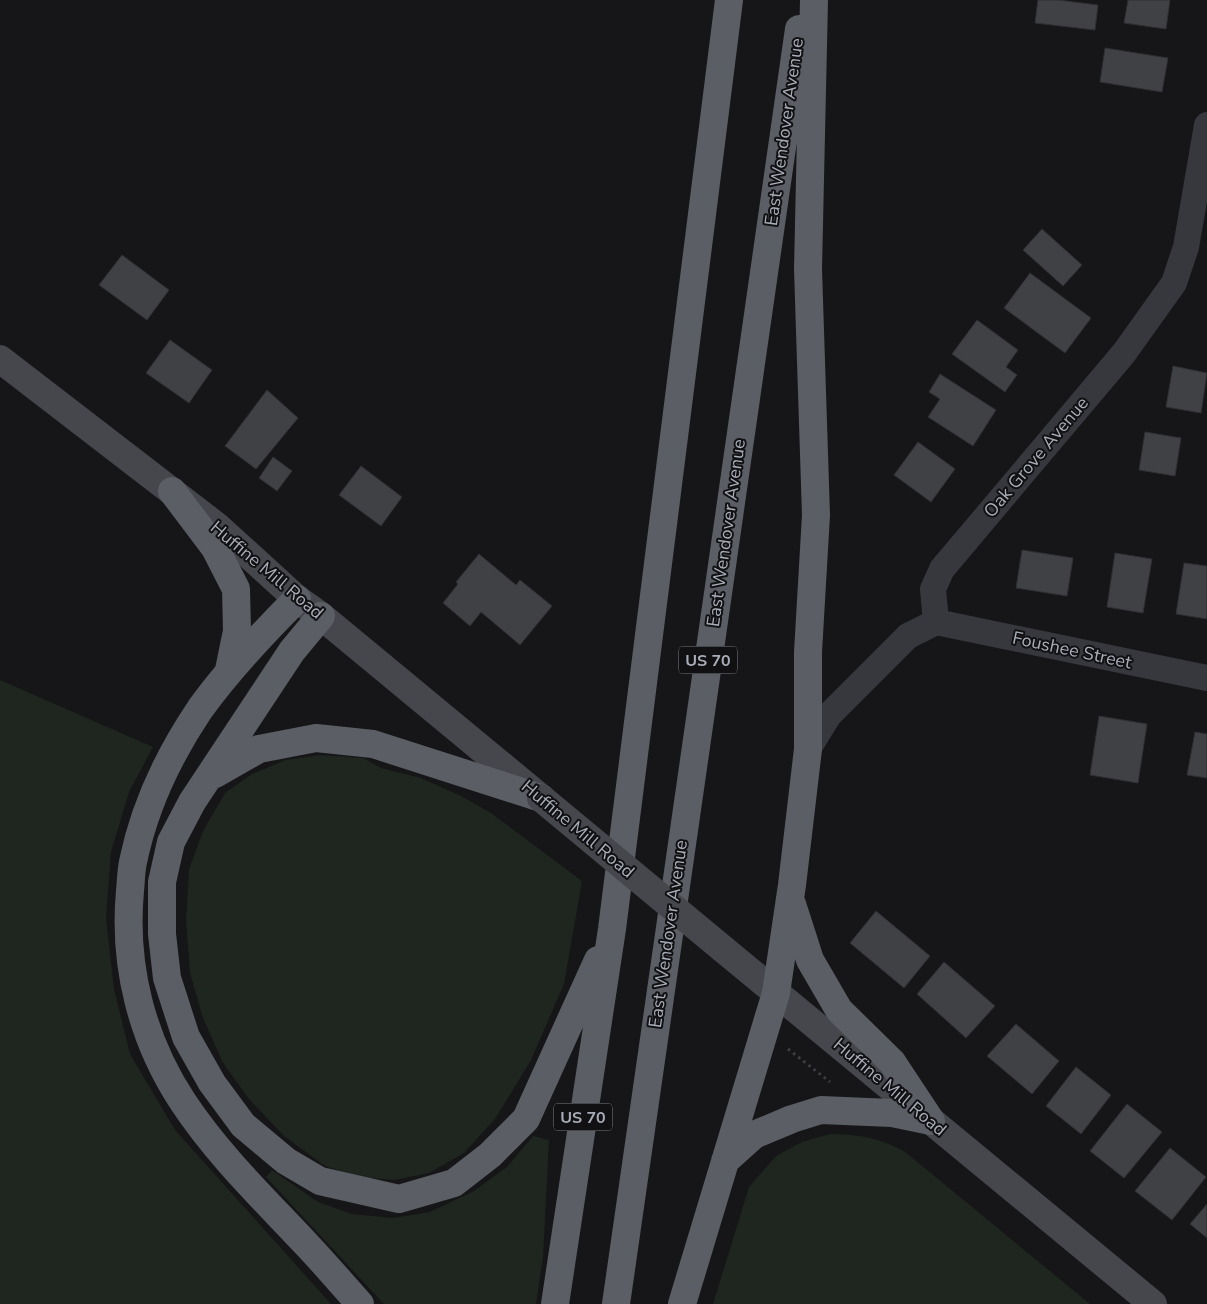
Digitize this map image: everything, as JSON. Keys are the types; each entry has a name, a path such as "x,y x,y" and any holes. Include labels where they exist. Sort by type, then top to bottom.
{"highway":[{"name":"US 70","path":"555,1304 612,929 729,0"},
{"name":"East Wendover Avenue","path":"616,1304 803,0"},
{"path":"682,1304 776,993 790,898 808,749 808,652 816,516 808,269 814,0"},
{"path":"172,491 215,548 236,590 237,631 228,674"},
{"path":"296,599 258,637 200,709 165,769 144,820 132,863 128,905 128,949 139,1008 155,1054 183,1102 237,1172 360,1304"},
{"path":"321,616 292,651 192,802 171,842 162,882 162,934 168,978 186,1037 212,1083 243,1125 286,1161 320,1181 399,1199 454,1183 490,1155 526,1119 612,929"},
{"path":"209,777 259,749 316,738 373,744 541,798"},
{"path":"790,898 810,960 839,1010 892,1062 931,1121"},
{"path":"725,1161 754,1135 792,1119 821,1110 892,1113 931,1121"}],"main road":[{"name":"Huffine Mill Road","path":"0,359 218,527 296,599 321,616 1153,1304"}],"street":[{"name":"Oak Grove Avenue","path":"936,622 933,589 942,569 1124,353 1174,283 1196,248 1207,125"},
{"path":"808,749 829,715 908,636 936,622"},
{"name":"Foushee Street","path":"936,622 1207,678"}],"path":[{"path":"786,1047 834,1085"}],"shaded area":[{"path":"0,680 153,747 129,792 111,852 106,918 114,989 130,1054 175,1130 331,1304 0,1304"},
{"path":"320,755 363,758 381,768 421,778 461,796 491,813 582,881 564,984 531,1060 495,1119 464,1153 429,1173 394,1180 359,1177 325,1166 284,1136 249,1099 223,1063 203,1018 190,973 186,920 189,869 204,829 225,793 252,774 286,760"},
{"path":"830,1134 868,1138 904,1151 1090,1304 713,1304 749,1187 776,1156 802,1142"},
{"path":"533,1136 549,1140 543,1257 536,1304 384,1304 266,1177 272,1170 318,1202 352,1214 393,1218 430,1212 474,1191 507,1167"}],"building":[{"path":"1038,0 1058,0 1098,5 1095,30 1035,23"},
{"path":"1128,0 1170,0 1166,29 1124,23"},
{"path":"1105,48 1168,58 1162,92 1100,82"},
{"path":"1042,229 1082,265 1063,286 1023,250"},
{"path":"122,255 169,290 147,320 99,285"},
{"path":"1030,273 1091,318 1065,353 1004,308"},
{"path":"977,320 1018,350 1006,367 1017,375 1005,392 952,354"},
{"path":"170,340 212,370 189,403 146,373"},
{"path":"1173,366 1207,373 1201,413 1166,407"},
{"path":"940,374 996,410 973,446 928,417 940,399 929,392"},
{"path":"267,390 298,418 256,469 225,446"},
{"path":"1145,432 1181,438 1175,476 1139,470"},
{"path":"918,442 955,469 931,502 894,475"},
{"path":"273,457 292,471 277,491 259,478"},
{"path":"361,466 402,497 381,526 339,495"},
{"path":"1022,550 1073,558 1067,596 1016,588"},
{"path":"1115,553 1152,559 1143,613 1107,607"},
{"path":"479,554 516,585 520,580 552,606 520,645 481,612 470,626 443,603 458,584 456,582"},
{"path":"1184,563 1207,566 1207,619 1176,614"},
{"path":"1099,716 1147,724 1138,783 1090,775"},
{"path":"1195,732 1207,734 1207,778 1187,775"},
{"path":"876,911 930,956 904,988 850,943"},
{"path":"944,962 995,1006 966,1038 917,994"},
{"path":"1016,1024 1059,1061 1032,1094 987,1056"},
{"path":"1076,1067 1111,1095 1081,1134 1046,1106"},
{"path":"1127,1104 1162,1132 1124,1178 1090,1151"},
{"path":"1170,1148 1206,1177 1172,1220 1135,1191"},
{"path":"1207,1204 1207,1238 1190,1224"}]}
